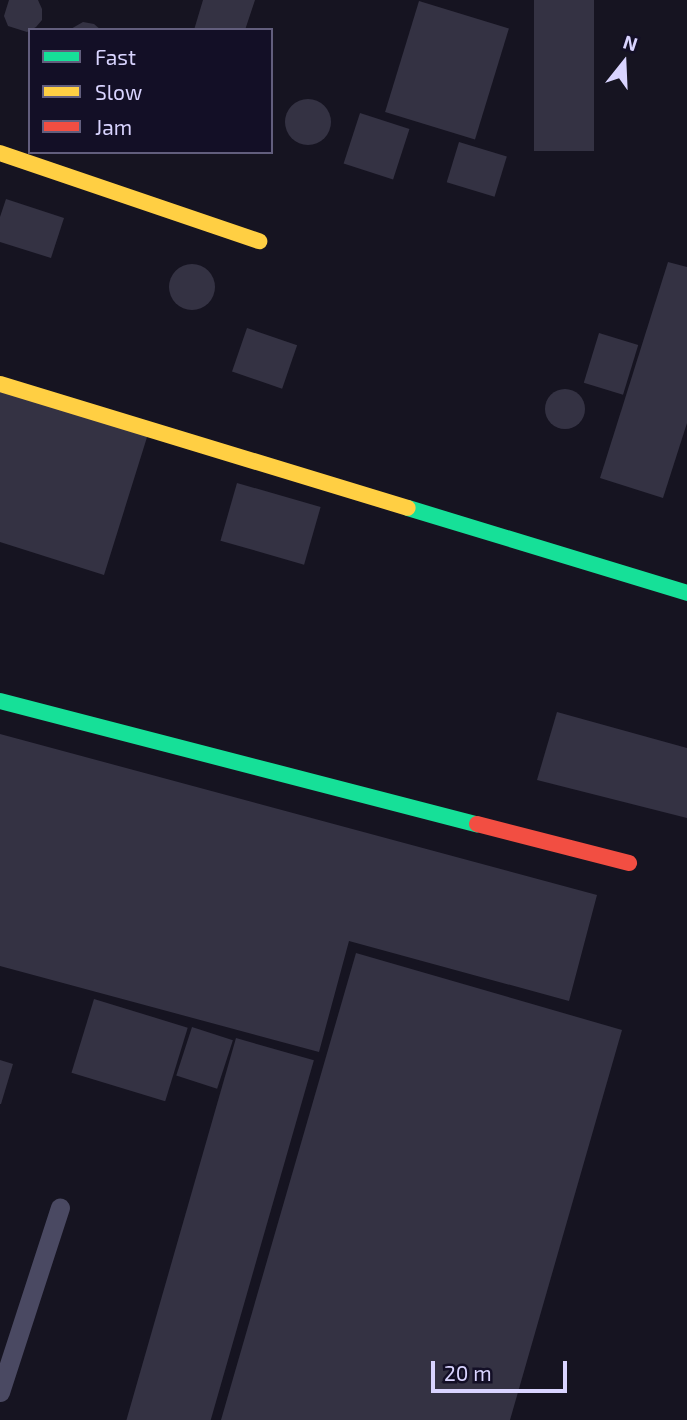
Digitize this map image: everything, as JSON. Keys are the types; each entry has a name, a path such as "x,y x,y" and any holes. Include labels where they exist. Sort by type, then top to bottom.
{"street":[{"path":"0,153 258,241"},
{"path":"0,384 687,593"},
{"path":"0,701 629,863"}],"lane":[{"path":"0,1392 60,1208"}],"building":[{"path":"9,0 38,0 42,9 42,20 36,27 28,28 27,32 8,26 4,16"},
{"path":"203,0 255,0 246,28 195,28"},
{"path":"534,0 594,0 594,151 534,151"},
{"path":"419,1 509,28 475,139 385,112"},
{"path":"83,22 99,28 72,28"},
{"path":"308,99 324,106 331,122 324,138 308,145 292,138 285,122 292,106"},
{"path":"360,113 409,129 393,179 344,163"},
{"path":"459,142 507,157 495,197 447,182"},
{"path":"6,199 64,218 51,258 0,242 0,217"},
{"path":"668,262 687,267 687,423 663,498 600,478"},
{"path":"192,264 208,271 215,287 208,303 192,310 176,303 169,287 176,271"},
{"path":"247,328 297,345 282,389 232,371"},
{"path":"599,333 638,345 623,395 584,383"},
{"path":"0,388 148,434 104,575 0,542"},
{"path":"565,389 579,395 585,409 579,423 565,429 551,423 545,409 551,395"},
{"path":"237,483 321,507 304,565 220,541"},
{"path":"557,712 687,748 687,818 537,780"},
{"path":"0,734 597,895 569,1001 349,941 319,1052 0,966"},
{"path":"356,953 622,1030 510,1420 221,1420"},
{"path":"94,999 188,1028 165,1101 71,1073"},
{"path":"192,1027 233,1040 217,1089 176,1076"},
{"path":"236,1038 314,1060 211,1420 126,1420"},
{"path":"0,1060 13,1064 1,1104 0,1104"}],"traffic: fast":[{"path":"408,508 687,593"},
{"path":"0,701 477,824"}],"traffic: slow":[{"path":"0,153 259,241"},
{"path":"0,384 408,508"}],"traffic: jam":[{"path":"477,824 629,863"}]}
